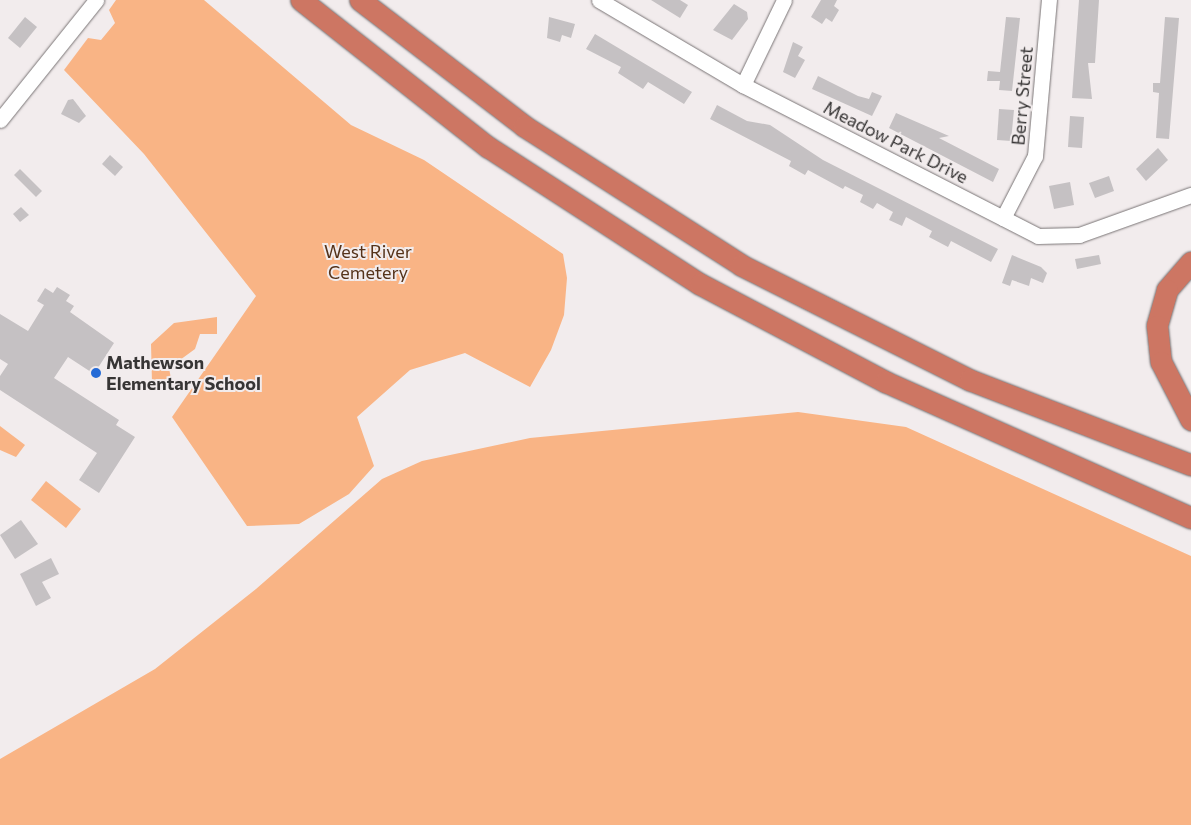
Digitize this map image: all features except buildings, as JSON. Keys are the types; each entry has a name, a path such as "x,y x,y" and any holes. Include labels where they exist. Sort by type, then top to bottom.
{"highway":[{"path":"301,0 488,147 664,263 848,364 1191,518"},
{"path":"360,0 531,131 741,265 970,380 1191,465"},
{"path":"1191,262 1167,290 1157,326 1164,369 1191,420"},
{"path":"1039,450 1191,505"}],"street":[{"path":"0,120 96,0"},
{"name":"Meadow Park Drive","path":"599,0 743,85 1038,236 1059,238 1191,195"},
{"path":"743,85 784,0"},
{"name":"Berry Street","path":"1003,218 1036,156 1048,0"}],"green space":[{"name":"West River Cemetery","path":"116,0 204,0 351,125 424,160 563,254 567,278 564,315 551,350 530,387 465,353 410,370 357,417 374,466 349,494 299,524 247,526 172,417 256,296 144,154 64,70 88,38 101,40 115,23 109,10"},
{"path":"217,317 217,334 200,334 195,349 169,368 172,384 167,388 152,383 151,344 174,323"},
{"path":"798,412 906,427 1191,556 1191,825 0,825 0,759 155,669 256,589 382,479 422,461 530,438"},
{"path":"0,426 25,445 16,457 0,450"},
{"path":"46,481 81,509 66,528 31,500"}],"place":[{"name":"Mathewson Elementary School","path":"96,373"}]}
